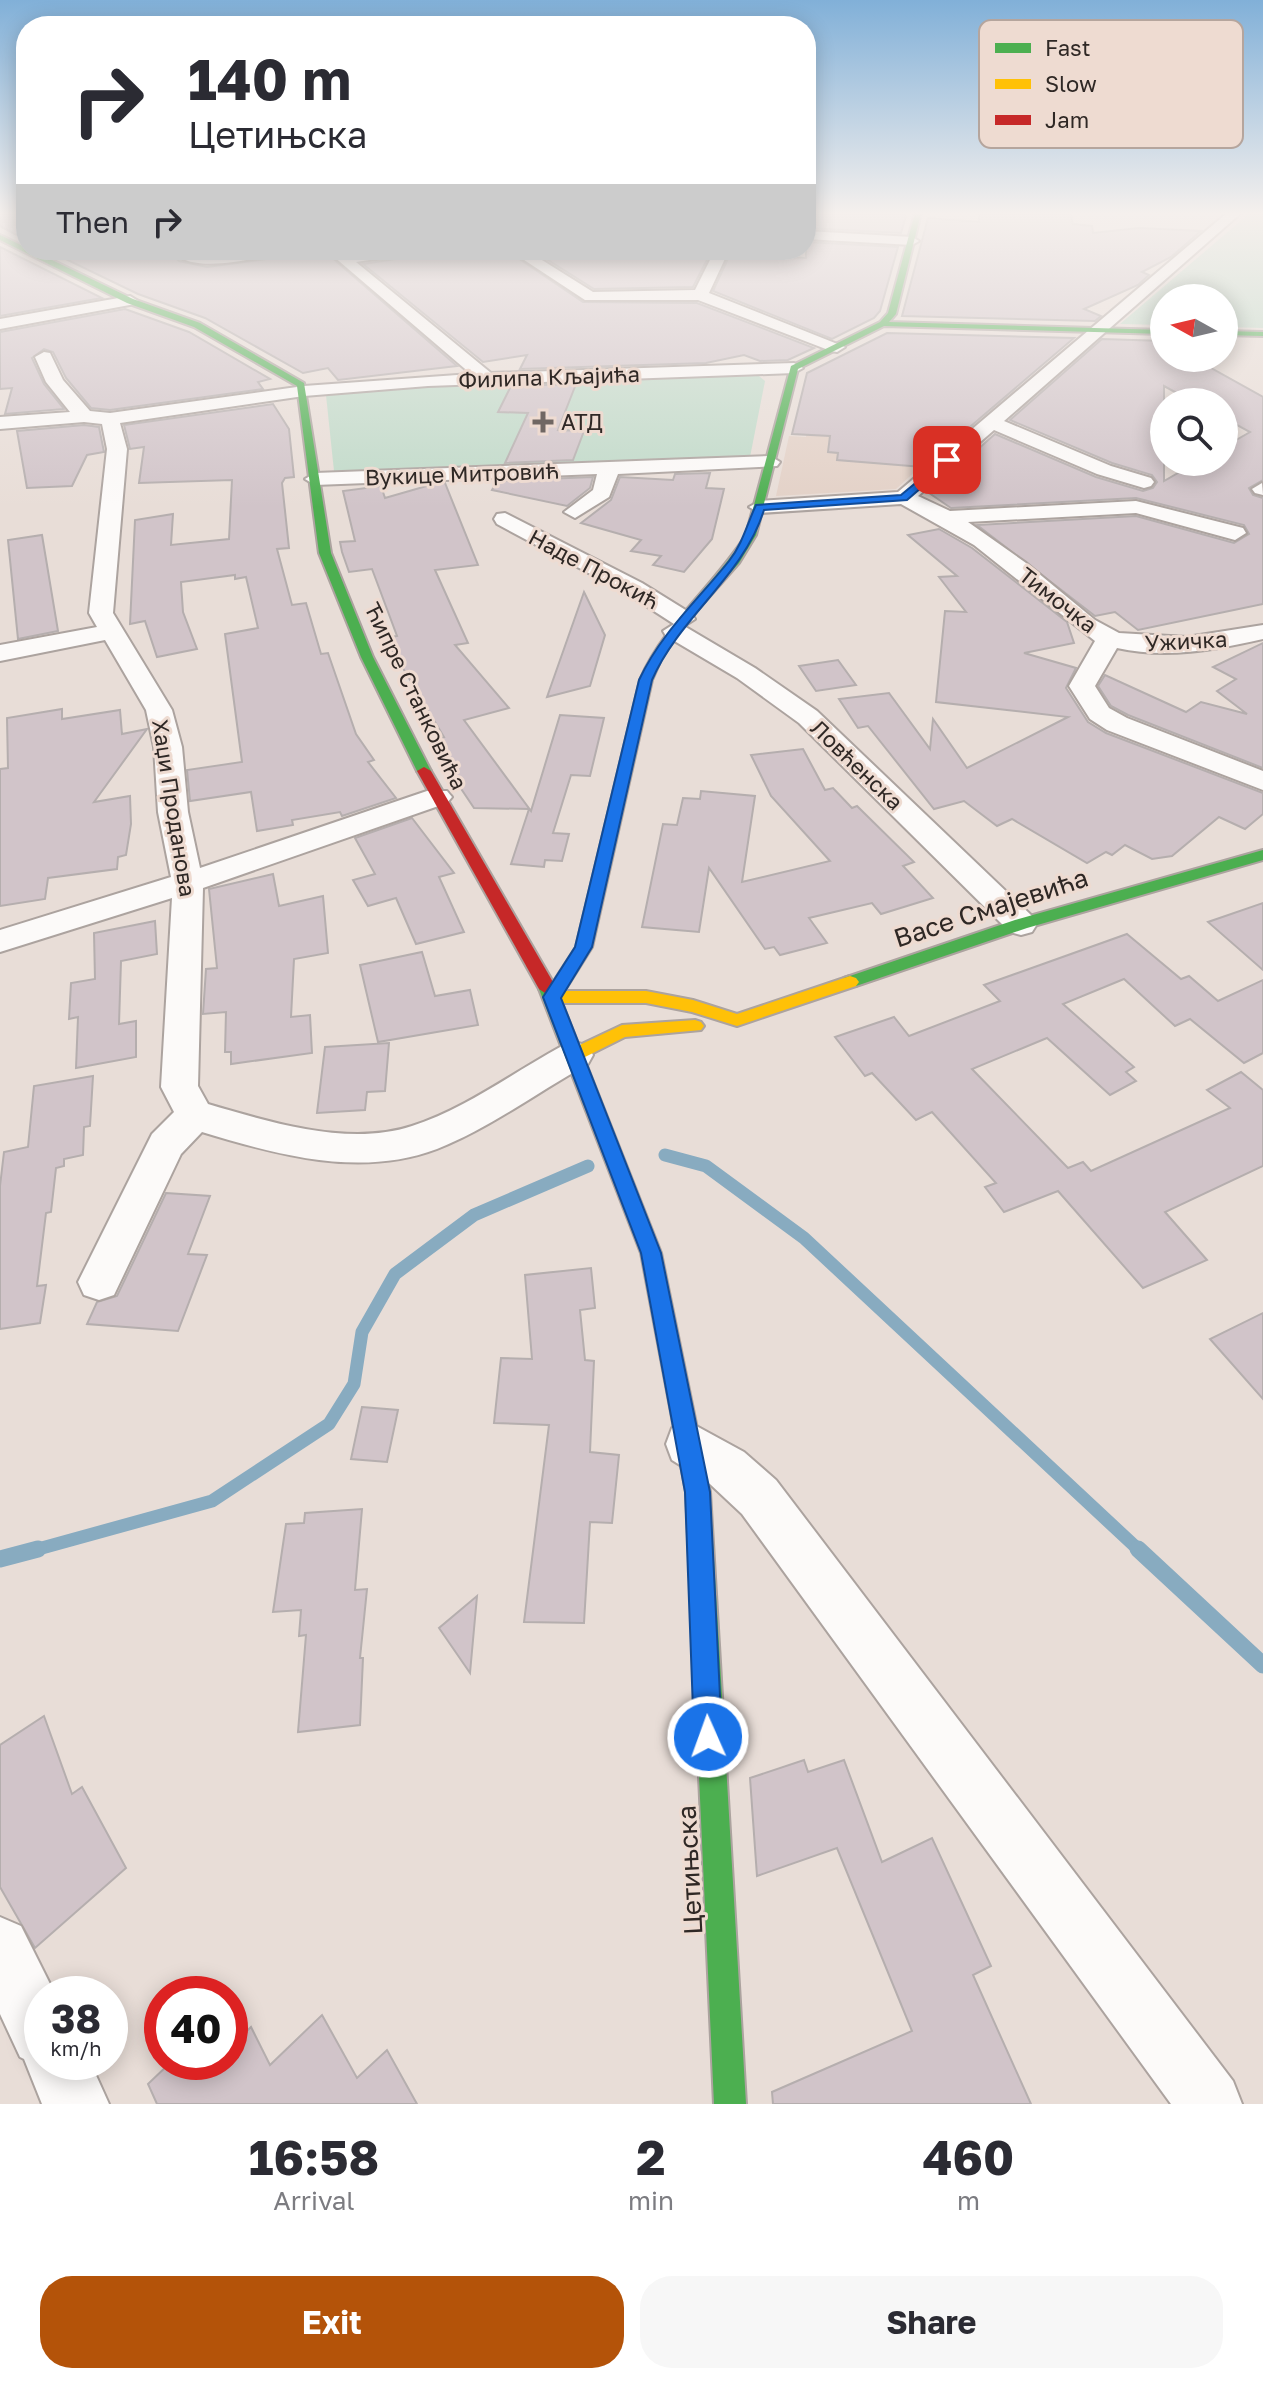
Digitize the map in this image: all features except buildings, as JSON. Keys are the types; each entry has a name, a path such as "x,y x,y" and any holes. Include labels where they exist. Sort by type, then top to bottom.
{"street":[{"path":"2,323 71,311"},
{"path":"158,311 197,325 293,378 304,391"},
{"path":"407,311 486,378"},
{"path":"743,311 837,347"},
{"path":"552,997 584,947 646,680 656,657 679,625 735,561 751,535 794,368 883,324 893,311"},
{"path":"760,507 904,498 1086,343 1095,330 1117,311"},
{"path":"2,323 37,338"},
{"path":"883,324 1150,332"},
{"path":"1238,333 1263,334"},
{"path":"44,357 55,382 97,418"},
{"name":"Филипа Кљајића","path":"0,423 97,418 304,391 486,378 794,368"},
{"name":"Ћипре Станковића","path":"304,391 325,553 367,657 437,797 552,997"},
{"name":"Хаџи Проданова","path":"97,418 117,449 101,613 159,710 168,747 173,812 187,881 189,916 179,1087 195,1115"},
{"path":"991,422 1104,470 1144,482"},
{"name":"Вукице Митровић","path":"315,479 770,462"},
{"name":"Вукице Митровић","path":"575,512 602,493 609,469"},
{"name":"Тимочка","path":"904,498 947,518 1055,596 1095,631 1109,638 1082,686 1099,713 1146,737 1263,781"},
{"path":"947,518 1007,512 1136,507 1235,533"},
{"name":"Наде Прокић","path":"505,519 634,588 679,625"},
{"name":"Ловћенска","path":"679,625 808,717 1021,924"},
{"path":"0,653 112,631"},
{"name":"Ужичка","path":"1109,638 1159,644 1263,632"},
{"path":"0,941 267,858 437,797"},
{"name":"Васе Смајевића","path":"575,1055 622,1031 713,1026 737,1020 1021,924 1263,855"},
{"path":"552,997 605,994 690,1005 737,1020"},
{"name":"Цетињска","path":"552,997 651,1253 698,1492 730,2104"},
{"path":"99,1282 166,1145 195,1115 301,1142 391,1145 422,1138 575,1055"},
{"path":"689,1444 727,1468 759,1497 1210,2104"},
{"path":"0,1947 24,1997"},
{"path":"64,2080 77,2104"}],"shaded area":[{"path":"807,425 959,431 896,489 776,496 789,436 806,437"}],"green space":[{"path":"1135,311 1150,311 1150,325 1120,324"},
{"path":"1238,311 1263,311 1263,328 1238,327"},
{"path":"759,376 765,381 750,457 334,471 326,395 457,383"}],"waterway":[{"path":"665,1155 706,1166 804,1238 1140,1551"},
{"path":"31,1551 212,1501 329,1424 354,1384 362,1332 395,1274 474,1215 588,1166"},
{"path":"0,1559 38,1549"},
{"path":"1138,1549 1263,1665"}],"traffic: fast":[{"path":"158,311 197,325 301,385 325,553 367,657 424,771"},
{"path":"552,997 584,947 646,680 656,657 683,619 735,561 751,535 794,368 883,324 893,311"},
{"path":"883,324 1150,332"},
{"path":"1238,333 1263,334"},
{"path":"850,982 1021,924 1263,855"},
{"path":"548,989 651,1253 698,1492 730,2104"}],"traffic: slow":[{"path":"552,997 646,997 693,1006 737,1020 850,982"},
{"path":"575,1055 622,1031 695,1026"}],"traffic: jam":[{"path":"424,771 548,989"}],"place":[{"name":"АТД","path":"543,422"}],"route":[{"path":"708,1737 698,1492 651,1253 552,997 584,947 646,680 656,657 683,619 735,561 751,535 760,507 904,498 947,460"}]}
